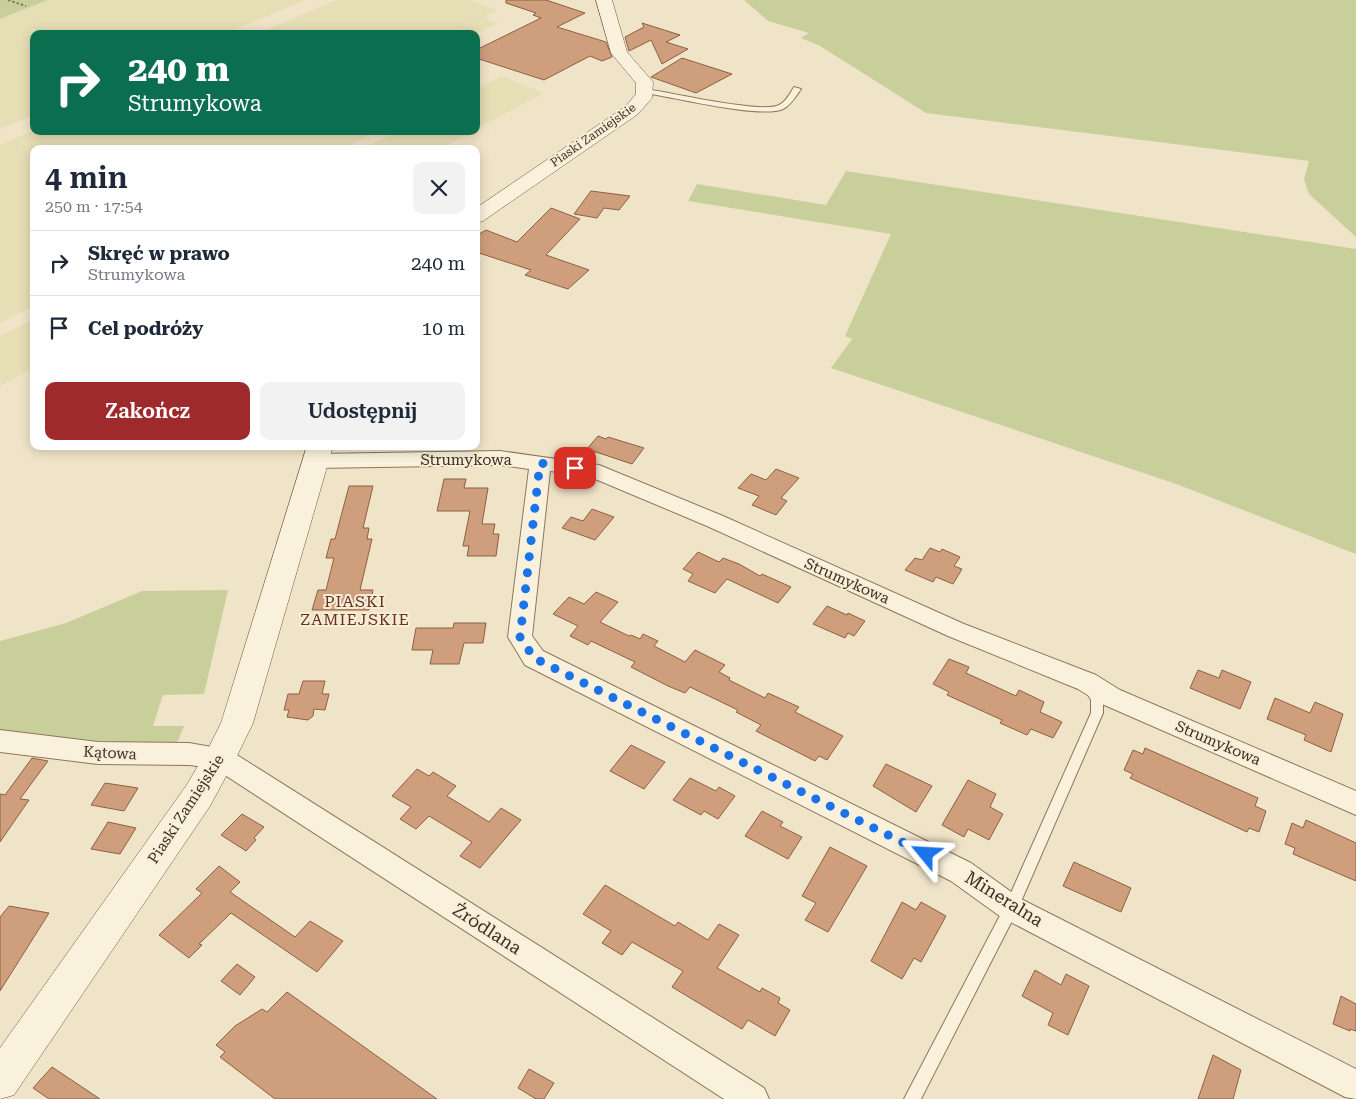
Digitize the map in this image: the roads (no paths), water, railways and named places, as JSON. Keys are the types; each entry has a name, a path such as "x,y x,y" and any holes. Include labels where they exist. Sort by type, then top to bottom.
{"street":[{"name":"Piaski Zamiejskie","path":"480,214 639,104 645,91 641,78 619,53 604,0"},
{"name":"Piaski Zamiejskie","path":"0,1081 190,808 220,758 237,723 318,454"},
{"name":"Strumykowa","path":"318,454 500,458 592,470 715,521 956,630 1087,682 1111,697 1356,803"},
{"name":"Mineralna","path":"540,463 520,637 534,658 961,872 1011,908 1356,1086"},
{"name":"Kątowa","path":"0,741 98,753 189,754 220,758"},
{"name":"Źródlana","path":"220,758 753,1099"}],"lane":[{"path":"645,91 745,108 768,109 783,106 797,89"},
{"path":"912,1099 1011,908 1097,713 1098,699 1087,682"}],"district":[{"name":"PIASKI ZAMIEJSKIE","path":"355,610"}]}
